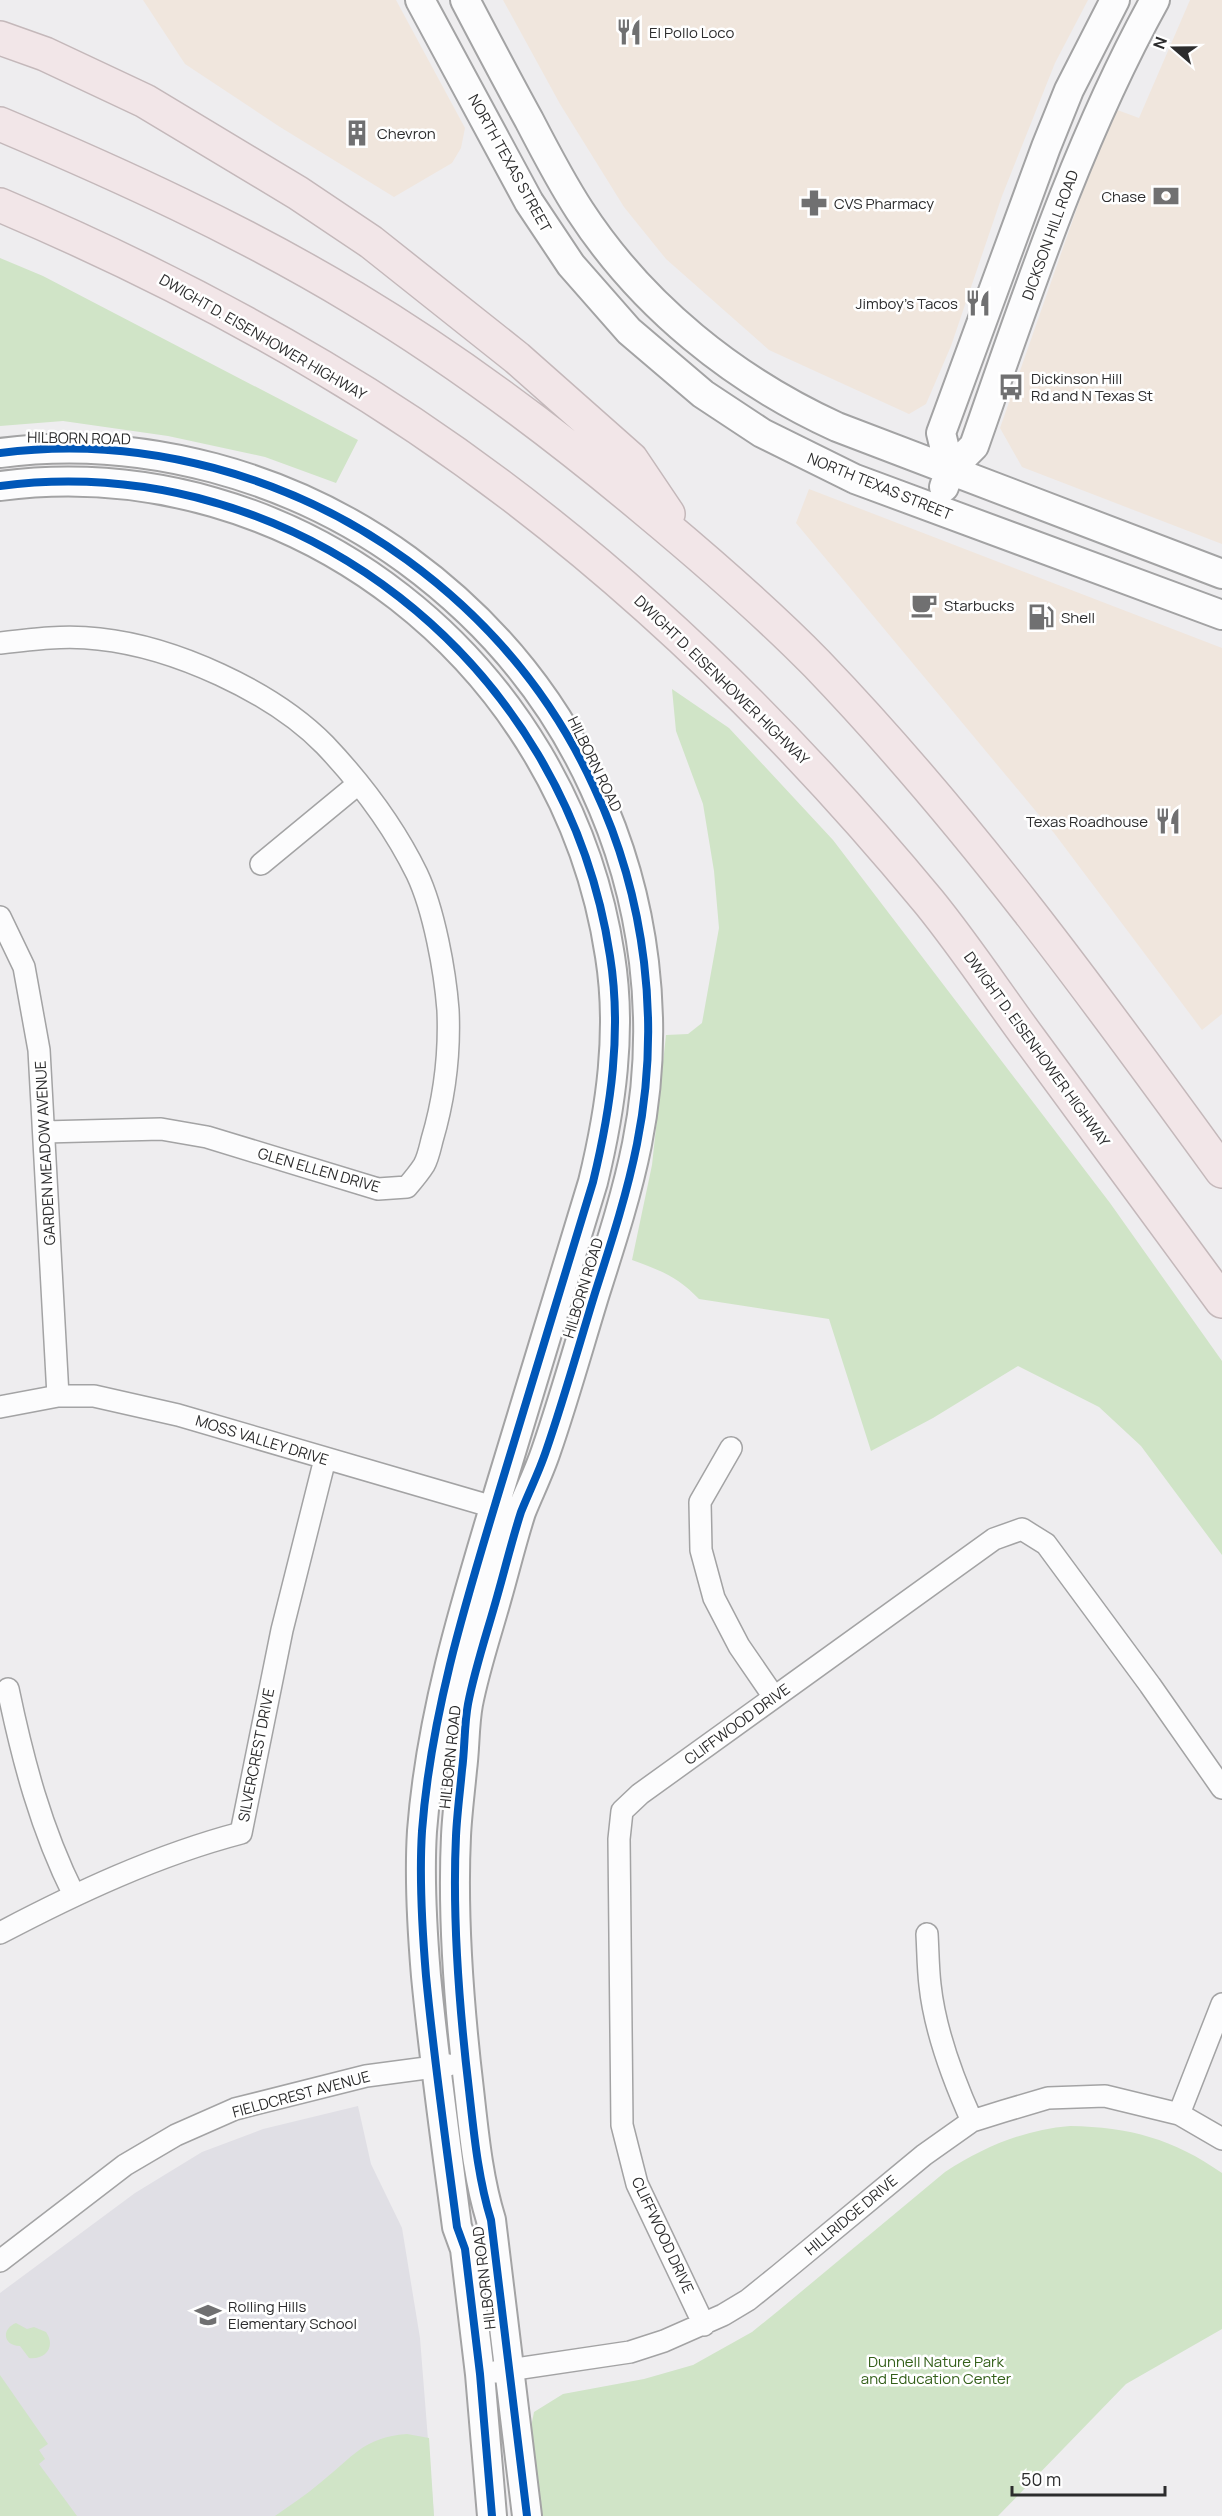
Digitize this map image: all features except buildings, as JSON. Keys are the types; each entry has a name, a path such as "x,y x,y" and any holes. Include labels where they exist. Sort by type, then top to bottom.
{"highway":[{"path":"0,24 45,54"},
{"path":"0,38 45,54 145,101 289,187 371,242 518,358 631,459 690,546"},
{"path":"0,124 106,169 214,221 353,298 456,365 534,420 690,546 732,582 816,664 962,827 1148,1069 1222,1171"},
{"name":"DWIGHT D. EISENHOWER HIGHWAY","path":"0,205 87,242 188,291 324,367 414,426 492,482 634,594 688,643 816,772 931,905 1222,1301"}],"street":[{"name":"NORTH TEXAS STREET","path":"420,0 504,157 550,235 601,301 629,331 703,394 762,434 801,455 855,479 1222,615"},
{"path":"465,0 560,178 581,212 631,278 659,306 724,362 780,400 848,431 1222,574"},
{"path":"950,470 941,433 1046,147 1069,90 1115,0"},
{"name":"DICKSON HILL ROAD","path":"936,509 950,470 974,446 1078,160 1124,57 1155,0"},
{"name":"HILBORN ROAD","path":"0,453 21,450 93,449 183,460 275,487 321,507 376,537 432,578 469,609 513,656 555,713 582,761 607,815 631,886 644,954 648,1005 648,1067 638,1140 626,1193 545,1454 507,1511 440,1706 422,1832 421,1911 436,2067 457,2227 465,2249 480,2374 492,2516"},
{"name":"HILBORN ROAD","path":"0,486 84,482 144,488 216,503 262,518 308,537 357,566 446,635 482,673 527,734 550,774 573,822 597,889 610,957 614,1004 614,1064 605,1133 507,1511 467,1707 456,1834 455,1908 465,2062 482,2190 491,2220 527,2516"},
{"name":"GLEN ELLEN DRIVE","path":"0,644 49,637 100,639 164,653 225,676 276,706 316,738 358,784 391,828 418,876 446,980 450,1048 441,1110 425,1164 407,1187 378,1189 207,1137 161,1129 44,1132"},
{"path":"261,864 358,784"},
{"name":"GARDEN MEADOW AVENUE","path":"0,917 24,968 39,1050 58,1396"},
{"name":"MOSS VALLEY DRIVE","path":"0,1407 58,1396 94,1396 178,1415 507,1511"},
{"path":"730,1448 700,1502 701,1550 714,1598 739,1646 774,1697"},
{"name":"SILVERCREST DRIVE","path":"0,1933 75,1895 210,1841 241,1833 282,1630 325,1459"},
{"name":"CLIFFWOOD DRIVE","path":"704,2325 637,2184 622,2125 619,1839 622,1811 640,1794 994,1539 1022,1529 1046,1544 1150,1685 1222,1788"},
{"path":"8,1689 23,1762 55,1855 75,1895"},
{"path":"927,1934 930,1986 942,2042 960,2095 972,2121"},
{"path":"1179,2114 1222,2004"},
{"name":"FIELDCREST AVENUE","path":"3,2253 125,2165 176,2135 225,2113 326,2084 465,2062"},
{"name":"HILLRIDGE DRIVE","path":"480,2374 630,2352 704,2325 748,2300 924,2155 972,2121 1048,2098 1105,2096 1179,2114 1222,2139"}],"shaded area":[{"path":"143,0 396,0 465,128 461,148 452,163 394,197 280,127 185,64"},
{"path":"503,0 1088,0 1055,63 1002,196 951,346 926,404 909,414 769,350 666,259 624,207 560,104"},
{"path":"1190,0 1222,0 1222,544 1022,467 1000,428 1112,108 1139,118"},
{"path":"809,489 1222,648 1222,1014 1202,1030 1054,833 796,523"},
{"name":"Rolling Hills Elementary School","path":"358,2106 371,2164 402,2228 420,2338 434,2516 0,2516 0,2293 135,2193 202,2152 263,2129"}],"green space":[{"path":"0,258 43,276 358,440 336,483 265,457 168,436 63,421 0,426"},
{"path":"672,689 729,728 833,840 1110,1203 1222,1361 1222,1555 1141,1446 1099,1407 1018,1366 933,1418 871,1451 829,1319 699,1299 684,1285 668,1275 632,1260 652,1165 666,1035 688,1034 702,1023 719,928 714,871 703,804 676,731"},
{"name":"Dunnell Nature Park and Education Center","path":"1070,2126 1112,2129 1150,2137 1186,2151 1222,2173 1222,2329 1126,2384 998,2516 540,2516 531,2427 534,2412 563,2394 644,2379 693,2365 752,2332 945,2172 1004,2141 1036,2131"},
{"path":"16,2323 27,2329 34,2327 46,2332 50,2342 48,2351 40,2357 29,2358 20,2346 10,2343 6,2333"},
{"path":"0,2375 48,2444 39,2450 45,2459 39,2464 77,2516 0,2516"},
{"path":"407,2434 429,2438 434,2516 275,2516 309,2492 359,2450 379,2439"}],"cycle path":[{"path":"0,453 54,449 107,450 161,456 214,468 265,484 315,505 362,531 407,560 437,583 491,634 516,661 559,721 594,787 612,829 626,873 637,917 648,1008 648,1053 637,1144 613,1237 553,1431 521,1512 474,1677 467,1712 456,1828 456,1931 465,2058 477,2156 491,2220 527,2516"},
{"path":"0,486 109,483 214,502 311,541 400,597 476,669 538,754 583,850 610,956 615,1013 613,1069 605,1126 593,1182 463,1613 433,1743 422,1831 421,1904 429,2007 457,2227 465,2249 480,2374 492,2516"}],"place":[{"name":"El Pollo Loco","path":"629,32"},
{"name":"Chevron","path":"357,133"},
{"name":"Chase","path":"1166,196"},
{"name":"CVS Pharmacy","path":"814,203"},
{"name":"Jimboy's Tacos","path":"978,303"},
{"name":"Dickinson Hill Rd and N Texas St","path":"1011,387"},
{"name":"Starbucks","path":"924,605"},
{"name":"Shell","path":"1041,617"},
{"name":"Texas Roadhouse","path":"1168,821"},
{"name":"Rolling Hills Elementary School","path":"208,2315"}]}
